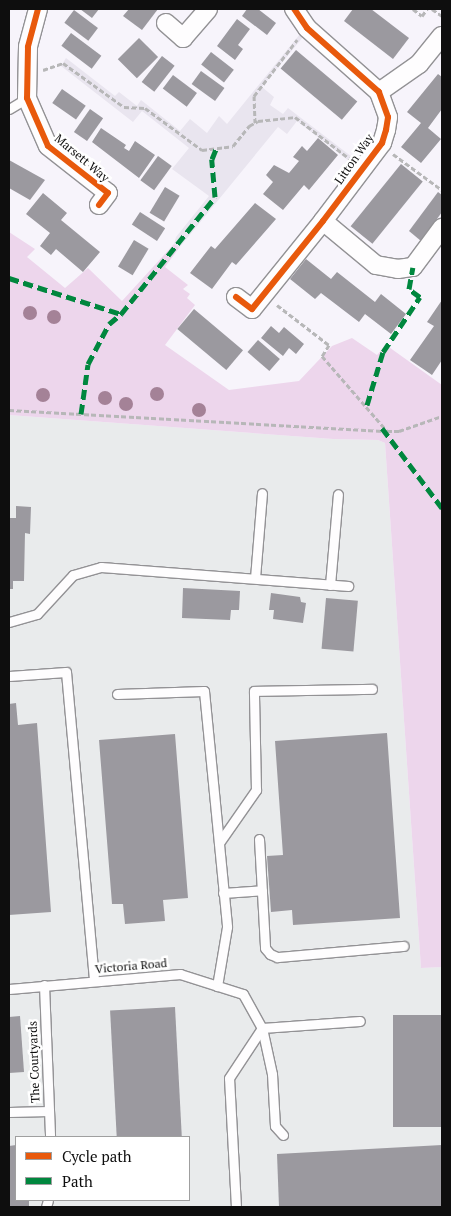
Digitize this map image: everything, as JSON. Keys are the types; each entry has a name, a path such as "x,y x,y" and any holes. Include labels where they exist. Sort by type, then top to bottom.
{"street":[{"name":"Marsett Way","path":"38,9 28,47 27,98 48,146 108,194 100,205"},
{"path":"166,23 183,38 208,9"},
{"name":"Litton Way","path":"236,297 252,309 264,295 323,221 380,144 388,117 379,92 307,28 294,9"},
{"path":"379,92 419,64 442,36"},
{"path":"323,221 376,265 398,270 413,267 442,228"}],"lane":[{"path":"9,109 27,98"},
{"path":"255,578 262,494"},
{"path":"330,585 338,494"},
{"path":"9,622 37,614 74,575 94,568 348,586"},
{"path":"9,676 66,672 94,982"},
{"path":"219,844 256,790 254,691 372,690"},
{"path":"117,694 204,691 227,927 216,986"},
{"path":"259,839 266,948 273,956 404,946"},
{"path":"224,893 262,890"},
{"name":"Victoria Road","path":"9,989 180,974 243,994 262,1028 272,1074 275,1126 283,1135"},
{"name":"The Courtyards","path":"44,985 50,1136"},
{"path":"236,1207 229,1078 262,1028 360,1021"},
{"path":"9,1112 49,1111"}],"path":[{"path":"413,9 422,16 427,9"},
{"path":"432,9 442,16"},
{"path":"255,123 254,96 307,28"},
{"path":"27,70 50,70 63,63 124,108 145,108 202,150 233,146 249,126 255,123 294,117 362,168"},
{"path":"380,144 442,190"},
{"path":"264,295 329,345 322,356 387,431"},
{"path":"9,410 387,431 399,431 442,416"}],"shaded area":[{"path":"300,34 303,37 262,87 274,97 270,105 283,114 288,108 356,160 353,164 297,121 287,134 278,127 179,248 174,244 176,237 209,196 172,169 189,148 142,111 133,122 61,66 66,58 115,96 119,92 137,106 141,100 180,131 190,119 207,133 219,116 227,124"},
{"path":"9,232 35,249 27,257 65,288 88,268 122,301 174,244 177,246 179,248 165,267 188,285 183,289 190,294 187,298 195,305 165,345 229,390 299,381 332,346 352,338 377,355 386,345 442,385 442,967 421,968 385,443 378,440 333,439 9,415"},
{"path":"9,415 333,439 378,440 385,443 421,968 442,967 442,1207 9,1207"}],"building":[{"path":"80,9 99,9 92,18"},
{"path":"129,9 158,9 142,30 123,16"},
{"path":"247,9 258,9 276,23 267,35 242,16"},
{"path":"353,9 371,9 409,38 393,59 344,21"},
{"path":"74,10 98,28 88,41 64,23"},
{"path":"237,19 250,29 238,45 243,49 235,60 217,46"},
{"path":"71,33 101,56 92,69 61,46"},
{"path":"139,38 158,57 137,78 118,59"},
{"path":"296,50 357,101 342,120 281,68"},
{"path":"211,52 234,70 224,82 201,65"},
{"path":"162,56 175,66 154,92 142,82"},
{"path":"201,71 224,88 215,101 192,84"},
{"path":"438,74 442,77 442,109 428,128 441,139 421,163 401,147 421,123 407,112"},
{"path":"173,75 197,93 187,107 163,89"},
{"path":"62,89 86,106 76,120 52,103"},
{"path":"90,109 103,118 87,141 74,132"},
{"path":"101,128 126,145 124,148 129,151 135,141 155,155 139,178 92,142"},
{"path":"318,138 338,155 309,190 304,185 283,210 263,194 273,182 266,175 274,165 289,173 299,161 293,157 302,146 307,151"},
{"path":"158,156 172,166 154,190 140,180"},
{"path":"9,160 45,180 30,200 9,188"},
{"path":"401,164 423,182 372,244 351,226"},
{"path":"165,187 180,196 164,221 150,213"},
{"path":"438,192 442,195 442,212 421,241 409,231"},
{"path":"43,193 67,213 61,220 100,252 83,272 56,249 51,255 40,246 50,233 26,214"},
{"path":"255,203 276,219 236,265 232,262 212,289 190,273 211,246 215,249"},
{"path":"140,212 165,228 157,241 132,225"},
{"path":"134,240 149,249 133,275 118,267"},
{"path":"306,259 331,279 337,272 375,302 381,294 406,314 391,334 365,314 359,322 321,293 315,299 290,279"},
{"path":"442,300 442,360 432,375 410,360 434,326 427,322"},
{"path":"194,309 243,350 226,370 177,329"},
{"path":"271,326 279,333 284,327 304,344 296,354 289,348 283,356 261,338"},
{"path":"258,340 280,359 269,371 248,352"},
{"path":"16,506 31,507 30,534 25,533 24,581 13,581 13,589 9,589 9,518 16,518"},
{"path":"183,588 240,591 239,610 231,610 230,620 182,618"},
{"path":"271,593 300,597 301,602 306,603 303,623 273,619 274,610 269,610"},
{"path":"326,598 358,601 353,652 322,649"},
{"path":"16,703 18,725 37,723 51,912 9,915 9,704"},
{"path":"387,733 400,918 293,925 292,910 271,912 267,856 283,855 275,741"},
{"path":"175,734 188,898 163,900 165,921 125,924 123,904 112,904 99,740"},
{"path":"175,1007 182,1136 117,1136 110,1010"},
{"path":"393,1015 442,1015 442,1127 393,1127"},
{"path":"20,1016 24,1072 9,1073 9,1017"},
{"path":"15,1145 15,1201 29,1201 29,1206 9,1207 9,1146"},
{"path":"442,1145 442,1207 279,1207 277,1154"}],"marked path":[{"path":"9,278 121,314 215,197 212,159 216,149"},
{"path":"367,405 383,352 420,297 409,289 413,267"},
{"path":"81,414 88,364 109,324 121,314"},
{"path":"382,428 442,508"}],"cycle path":[{"path":"38,9 28,47 27,98 48,146 108,193 99,205"},
{"path":"236,297 252,309 323,221 382,143 386,130 388,117 379,92 307,28 294,9"}]}
